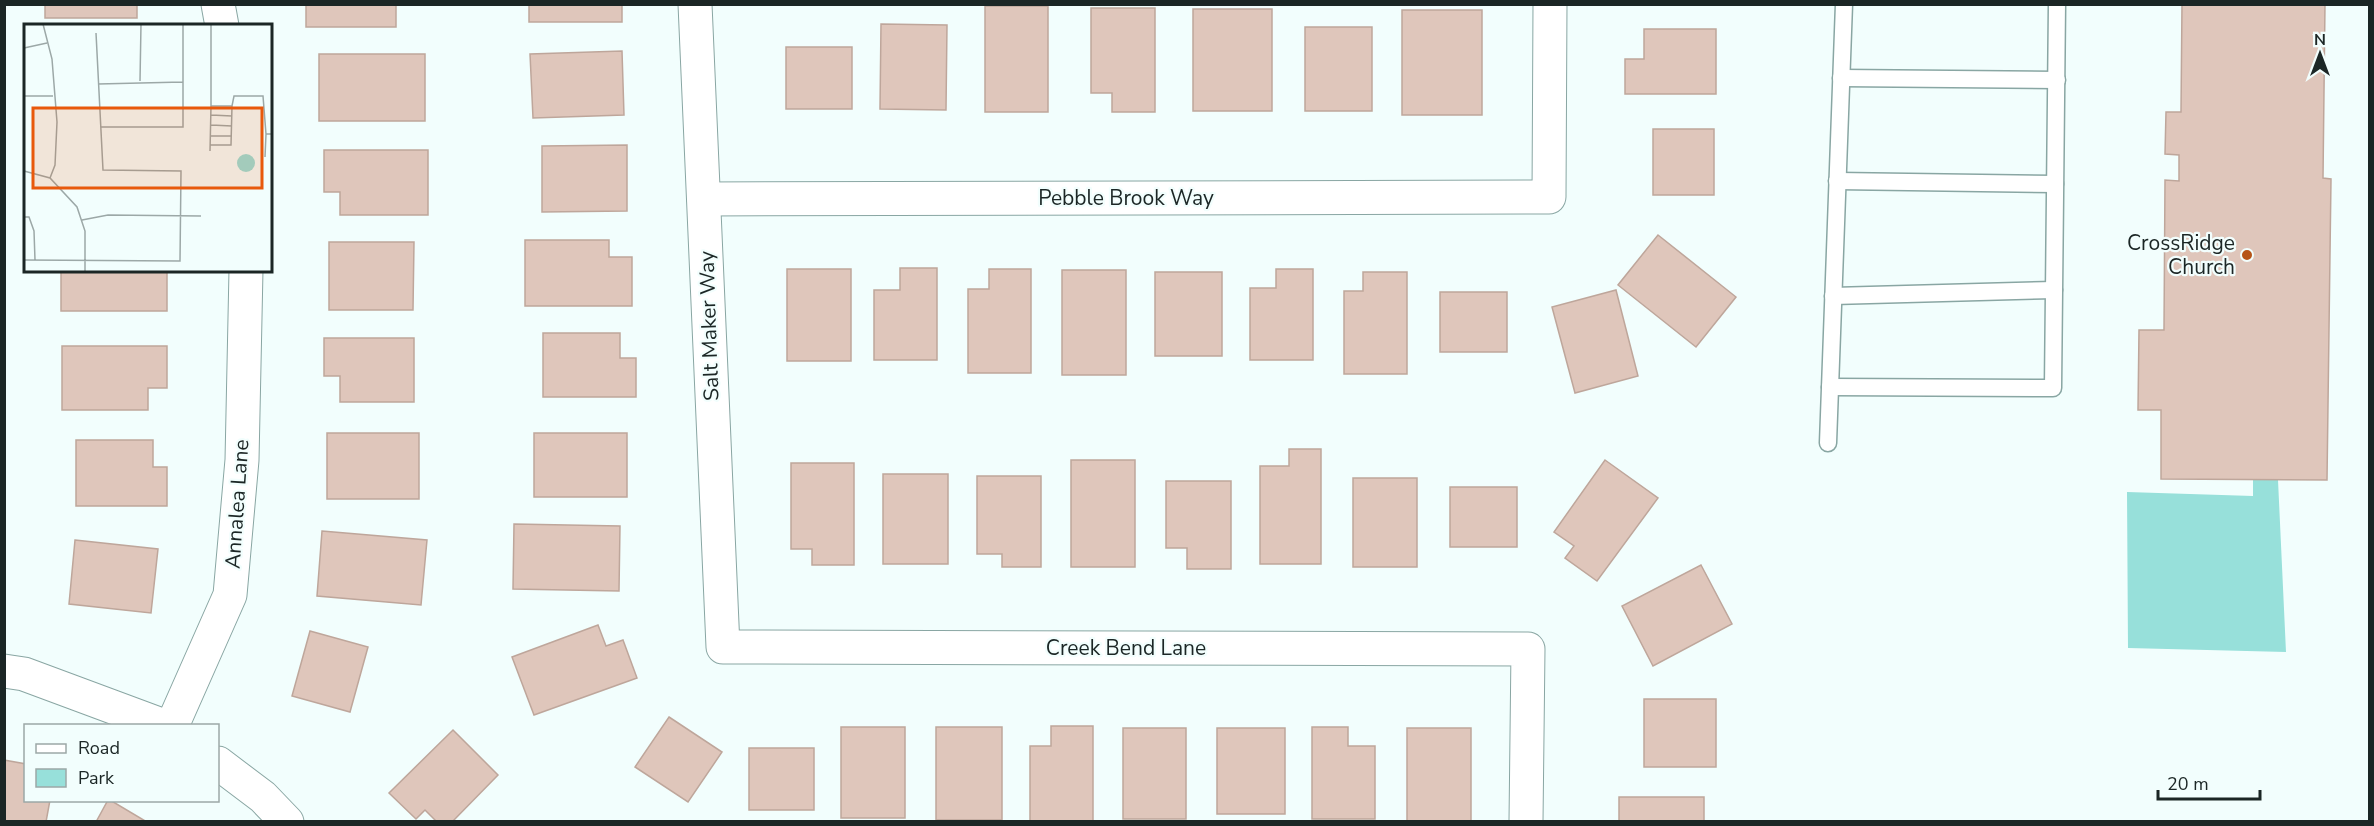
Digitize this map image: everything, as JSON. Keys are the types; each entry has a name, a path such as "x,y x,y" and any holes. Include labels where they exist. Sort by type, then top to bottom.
{"street":[{"path":"218,4 222,24"},
{"name":"Salt Maker Way","path":"695,4 723,646"},
{"name":"Pebble Brook Way","path":"704,199 1549,196 1550,4"},
{"name":"Annalea Lane","path":"173,724 230,595 242,460 246,272"},
{"name":"Creek Bend Lane","path":"723,646 1528,649 1527,822"},
{"path":"4,671 24,674 159,724"},
{"path":"219,764 263,797 287,822"}],"lane":[{"path":"1828,443 1844,4"},
{"path":"1830,387 2053,388 2057,4"},
{"path":"1841,78 2057,80"},
{"path":"1838,181 2055,184"},
{"path":"1833,296 2054,290"}],"green space":[{"path":"2253,480 2278,480 2286,652 2128,648 2127,492 2253,496"}],"building":[{"path":"45,4 137,4 137,18 45,18"},
{"path":"306,4 396,4 396,27 306,27"},
{"path":"529,4 622,4 622,22 529,22"},
{"name":"CrossRidge Church","path":"2182,4 2325,4 2323,178 2331,179 2327,480 2161,479 2161,410 2138,410 2139,330 2164,330 2165,180 2179,181 2179,155 2165,154 2166,112 2181,112"},
{"path":"985,6 1048,6 1048,112 985,112"},
{"path":"1091,8 1155,8 1155,112 1112,112 1112,93 1091,93"},
{"path":"1193,9 1272,9 1272,111 1193,111"},
{"path":"1402,10 1482,10 1482,115 1402,115"},
{"path":"881,24 947,25 946,110 880,109"},
{"path":"1305,27 1372,27 1372,111 1305,111"},
{"path":"1644,29 1716,29 1716,94 1625,94 1625,59 1644,59"},
{"path":"786,47 852,47 852,109 786,109"},
{"path":"622,51 624,115 533,118 530,54"},
{"path":"319,54 425,54 425,121 319,121"},
{"path":"1653,129 1714,129 1714,195 1653,195"},
{"path":"627,145 627,211 542,212 542,146"},
{"path":"324,150 428,150 428,215 340,215 340,192 324,192"},
{"path":"1658,235 1736,297 1696,347 1618,285"},
{"path":"525,240 609,240 609,257 632,257 632,306 525,306"},
{"path":"329,242 414,242 413,310 329,310"},
{"path":"900,268 937,268 937,360 874,360 874,290 900,290"},
{"path":"787,269 851,269 851,361 787,361"},
{"path":"989,269 1031,269 1031,373 968,373 968,289 989,289"},
{"path":"1276,269 1313,269 1313,360 1250,360 1250,288 1276,288"},
{"path":"1062,270 1126,270 1126,375 1062,375"},
{"path":"61,272 167,272 167,311 61,311"},
{"path":"1155,272 1222,272 1222,356 1155,356"},
{"path":"1363,272 1407,272 1407,374 1344,374 1344,291 1363,291"},
{"path":"1616,290 1638,376 1575,393 1552,307"},
{"path":"1440,292 1507,292 1507,352 1440,352"},
{"path":"543,333 620,333 620,358 636,358 636,397 543,397"},
{"path":"324,338 414,338 414,402 340,402 340,376 324,376"},
{"path":"62,346 167,346 167,388 148,388 148,410 62,410"},
{"path":"327,433 419,433 419,499 327,499"},
{"path":"534,433 627,433 627,497 534,497"},
{"path":"76,440 153,440 153,467 167,467 167,506 76,506"},
{"path":"1289,449 1321,449 1321,564 1260,564 1260,466 1289,466"},
{"path":"1071,460 1135,460 1135,567 1071,567"},
{"path":"1605,460 1658,498 1597,581 1565,558 1574,546 1554,532"},
{"path":"791,463 854,463 854,565 812,565 812,549 791,549"},
{"path":"883,474 948,474 948,564 883,564"},
{"path":"977,476 1041,476 1041,567 1002,567 1002,554 977,554"},
{"path":"1353,478 1417,478 1417,567 1353,567"},
{"path":"1166,481 1231,481 1231,569 1187,569 1187,548 1166,548"},
{"path":"1450,487 1517,487 1517,547 1450,547"},
{"path":"514,524 620,526 619,591 513,589"},
{"path":"322,531 427,540 421,605 317,596"},
{"path":"75,540 158,549 151,613 69,604"},
{"path":"1701,565 1732,624 1653,666 1622,606"},
{"path":"598,625 606,646 623,640 637,678 534,715 512,657"},
{"path":"310,631 368,647 350,712 292,696"},
{"path":"1644,699 1716,699 1716,767 1644,767"},
{"path":"669,717 722,752 688,802 635,767"},
{"path":"1051,726 1093,726 1093,822 1030,822 1030,746 1051,746"},
{"path":"841,727 905,727 905,818 841,818"},
{"path":"936,727 1002,727 1002,820 936,820"},
{"path":"1312,727 1348,727 1348,746 1375,746 1375,819 1312,819"},
{"path":"1123,728 1186,728 1186,819 1123,819"},
{"path":"1217,728 1285,728 1285,814 1217,814"},
{"path":"1407,728 1471,728 1471,822 1407,822"},
{"path":"453,730 498,775 452,822 437,822 425,810 416,819 389,793"},
{"path":"749,748 814,748 814,810 749,810"},
{"path":"4,760 24,764 24,802 50,802 46,822 4,822"},
{"path":"1619,797 1704,797 1704,822 1619,822"},
{"path":"107,802 113,802 147,822 96,822"}],"place":[{"name":"CrossRidge Church","path":"2247,255"}]}
